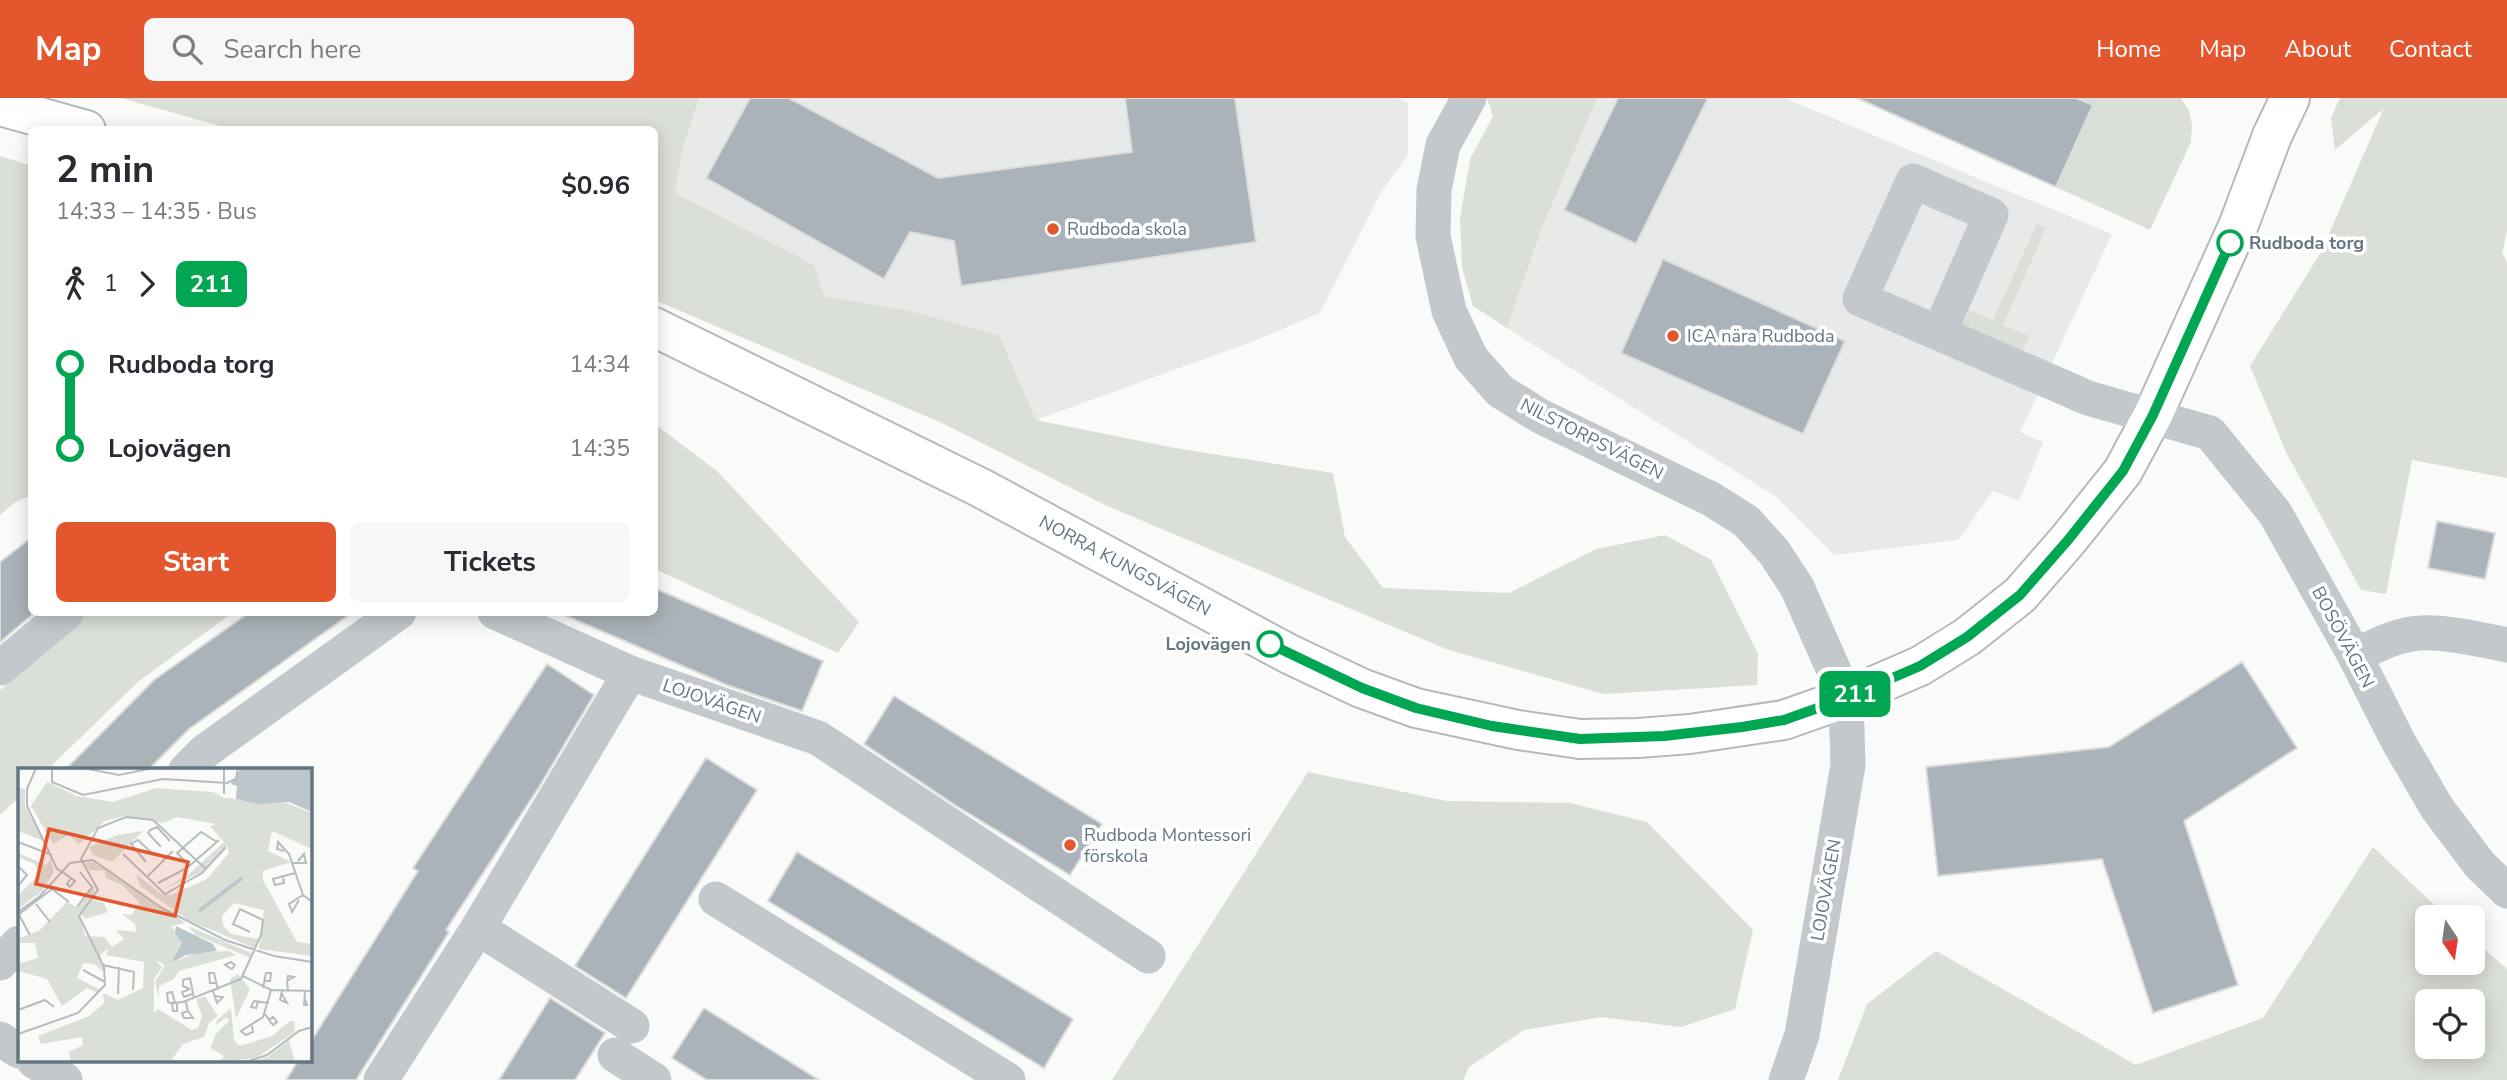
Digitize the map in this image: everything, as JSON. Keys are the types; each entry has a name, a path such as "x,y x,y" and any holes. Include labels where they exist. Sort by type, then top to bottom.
{"main road":[{"name":"NORRA KUNGSVÄGEN","path":"658,329 969,482 1289,654 1362,688 1416,708 1466,721 1580,739 1690,734 1784,720 1846,698 1920,666 1967,637 2020,595 2123,471 2153,415 2239,224 2290,98"},
{"path":"0,106 72,126"}],"street":[{"name":"NILSTORPSVÄGEN","path":"1469,98 1443,145 1434,190 1433,236 1449,311 1471,358 1500,391 1541,416 1711,499 1746,522 1774,552 1797,587 1846,698"},
{"path":"1939,333 2099,403 2153,415"},
{"name":"BOSÖVÄGEN","path":"2153,415 2210,433 2275,513 2437,808 2480,865 2507,891"},
{"path":"0,668 62,616"},
{"path":"188,768 204,752 393,616"},
{"name":"LOJOVÄGEN","path":"504,616 630,673 818,737 1148,956"},
{"path":"2355,656 2398,637 2422,632 2507,645"},
{"path":"381,1080 478,928 630,673"},
{"name":"LOJOVÄGEN","path":"1786,1080 1802,1035 1849,765 1846,698"},
{"path":"716,899 1008,1080"},
{"path":"478,928 632,1026"},
{"path":"0,963 18,944"},
{"path":"0,1039 18,1050"},
{"path":"615,1055 654,1080"},
{"path":"36,1062 65,1080"}],"shaded area":[{"path":"121,98 699,98 682,152 675,193 814,265 824,296 907,310 999,335 1036,420 1175,448 1333,473 1345,537 1383,588 1509,593 1596,549 1665,535 1711,560 1758,654 1757,685 1604,694 1446,649 1105,505 942,423 658,301 658,126 220,126"},
{"name":"Rudboda skola","path":"699,98 1398,98 1408,103 1408,155 1381,192 1320,313 1259,339 1036,420 999,335 907,310 824,296 674,193 682,152"},
{"path":"1487,98 1597,98 1542,228 1507,328 1473,306 1462,267 1460,218 1470,159 1493,116"},
{"path":"1597,98 1784,98 2112,234 2020,432 2043,442 2019,501 1993,491 1958,540 1834,555 1775,496 1507,328 1542,228"},
{"path":"2076,98 2181,98 2189,111 2191,142 2150,230 2056,187 2092,106"},
{"path":"2340,98 2507,98 2507,231 2502,253 2507,262 2507,478 2412,460 2386,594 2361,590 2286,452 2250,366 2321,252 2384,108 2335,150 2331,118"},
{"path":"0,156 28,165 28,496 14,503 0,515"},
{"path":"2037,224 2046,228 2003,325 2029,336 2022,351 1962,325 1969,310 1993,320"},
{"path":"658,426 718,472 859,622 838,653 658,570"},
{"path":"86,616 228,616 139,681 49,768 18,768 18,798 0,815 0,690"},
{"path":"1308,772 1447,801 1570,803 1647,822 1753,930 1735,1009 1681,1027 1601,1017 1524,1030 1469,1067 1463,1080 1112,1080"},
{"path":"2373,847 2434,905 2415,905 2415,975 2485,975 2485,950 2507,969 2507,1080 1838,1080 1867,1004 1936,951 2136,1065 2263,1018"}],"building":[{"path":"750,98 789,98 938,178 1132,152 1125,98 1235,98 1256,242 961,286 954,241 910,232 884,279 706,178"},
{"path":"1618,98 1708,98 1636,244 1564,210"},
{"path":"1857,98 2076,98 2093,105 2056,187"},
{"path":"1663,259 1845,341 1803,434 1621,353"},
{"path":"2437,521 2495,533 2485,579 2428,568"},
{"path":"28,540 28,616 31,616 0,642 0,562"},
{"path":"658,590 823,661 802,711 727,685 566,616 658,616"},
{"path":"244,616 347,616 189,729 150,768 67,768 154,680"},
{"path":"2242,662 2297,748 2184,821 2238,985 2153,1013 2102,859 1938,876 1926,767 2109,747"},
{"path":"547,664 594,695 539,787 446,930 449,932 356,1080 286,1080 297,1062 312,1062 312,1040 418,871 413,868"},
{"path":"894,696 1102,824 1070,875 955,805 864,744"},
{"path":"706,758 757,790 626,998 575,966"},
{"path":"797,852 1073,1019 1044,1068 768,901"},
{"path":"550,998 605,1033 575,1080 499,1080"},
{"path":"704,1008 819,1080 707,1080 672,1058"}],"bus line":[{"name":"211","path":"1270,644 1362,688 1416,708 1492,726 1580,739 1638,738 1742,727 1784,720 1846,698 1920,666 1967,637 2020,595 2068,540 2123,471 2153,415 2230,243"}],"place":[{"name":"Rudboda skola","path":"1053,229"},
{"name":"Rudboda torg","path":"2230,243"},
{"name":"ICA nära Rudboda","path":"1673,336"},
{"name":"Lojovägen","path":"1270,644"},
{"name":"Rudboda Montessori förskola","path":"1070,845"}]}
